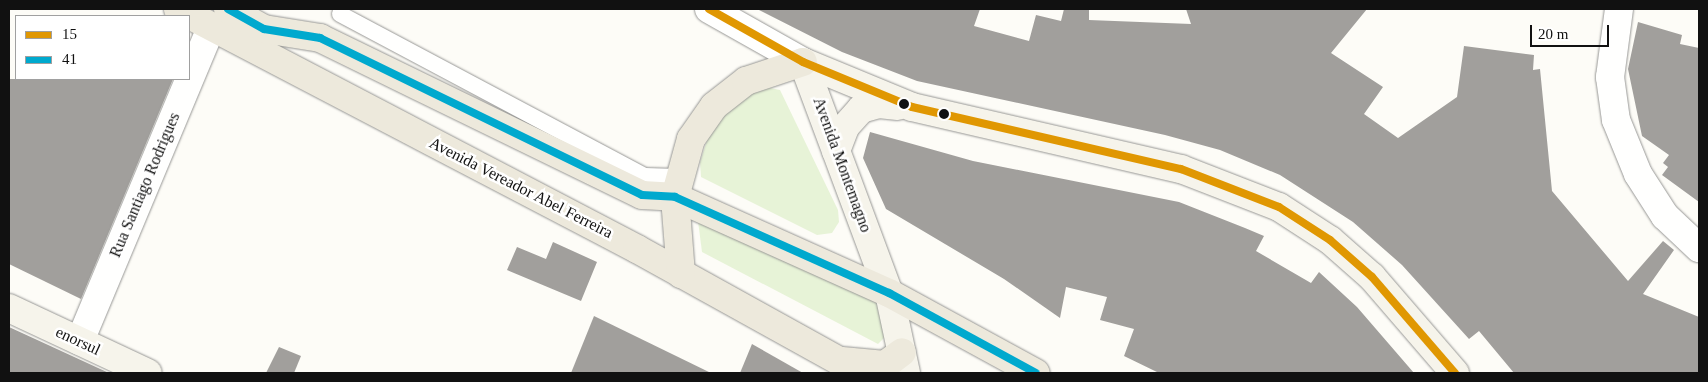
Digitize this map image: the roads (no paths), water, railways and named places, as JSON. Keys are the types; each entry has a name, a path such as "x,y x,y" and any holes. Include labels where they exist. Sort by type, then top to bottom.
{"main road":[{"name":"Avenida Vereador Abel Ferreira","path":"178,9 328,42 642,195 676,187 889,293 1036,373"},
{"name":"Avenida Vereador Abel Ferreira","path":"219,18 850,367"},
{"path":"681,274 676,187 691,139 724,97 764,72 803,62"},
{"path":"850,367 904,362"}],"street":[{"path":"709,9 803,62 912,107 1180,169 1279,207 1330,240 1372,277 1455,373"},
{"path":"1619,9 1610,77 1616,120 1638,174 1665,216 1699,248"},
{"name":"Rua Santiago Rodrigues","path":"80,341 219,18"},
{"name":"Avenida Montemagno","path":"803,62 889,293 904,362"},
{"path":"836,151 852,116 866,106 912,107"},
{"name":"enorsul","path":"9,308 148,373"}],"lane":[{"path":"340,14 646,176 676,187"}]}
